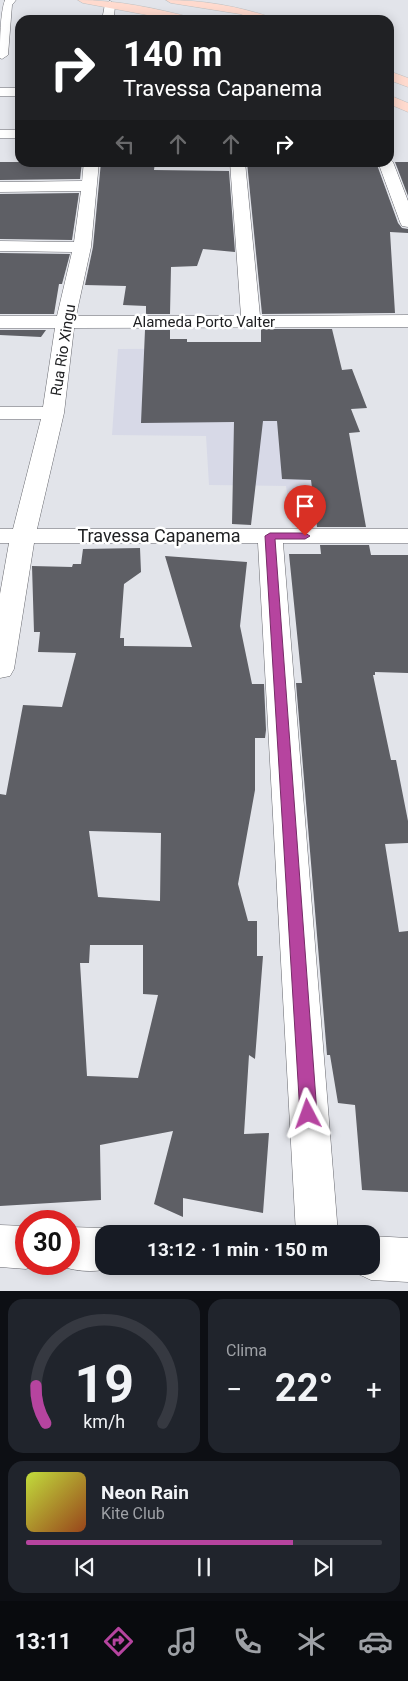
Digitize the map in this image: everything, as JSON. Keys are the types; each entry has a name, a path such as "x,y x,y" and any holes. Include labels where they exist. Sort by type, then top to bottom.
{"main road":[{"path":"83,0 164,15"},
{"path":"171,0 242,11 254,15"},
{"path":"394,76 408,83"},
{"path":"394,101 408,108"}],"street":[{"path":"4,55 7,5 11,0"},
{"path":"109,15 110,4"},
{"path":"0,92 15,92"},
{"path":"0,134 15,134"},
{"name":"Rua Rio Xingu","path":"0,669 12,537 53,412 65,322 82,247 91,167"},
{"path":"237,167 251,322"},
{"path":"387,167 408,222"},
{"path":"0,187 88,186"},
{"path":"0,246 82,247"},
{"name":"Alameda Porto Valter","path":"0,322 408,321"},
{"path":"0,413 53,412"},
{"path":"270,536 316,1225"},
{"name":"Travessa Capanema","path":"12,537 408,536"},
{"path":"0,1246 15,1247"},
{"path":"80,1249 95,1249"},
{"path":"380,1258 408,1260"}],"shaded area":[{"path":"322,348 349,412 336,527 292,527 286,486 209,485 206,436 112,435 118,349"}],"building":[{"path":"0,162 15,162 15,167 81,167 80,179 0,180"},
{"path":"395,162 408,162 408,196"},
{"path":"101,167 154,167 154,170 229,171 235,252 203,249 197,266 171,267 170,314 146,314 146,306 123,305 126,286 85,285 93,247"},
{"path":"247,167 378,167 398,223 402,228 408,229 408,233 390,232 395,313 262,314"},
{"path":"79,193 72,240 0,239 0,194"},
{"path":"0,253 70,254 62,284 59,284 54,314 0,314"},
{"path":"261,329 332,329 342,370 352,369 367,408 351,409 360,432 349,433 366,527 317,527 311,480 282,479 277,421 263,421 251,525 232,524 234,422 141,423 145,330 170,330 170,339 187,339 187,342 261,342"},
{"path":"0,330 46,330 41,337 0,335"},
{"path":"320,545 369,545 371,555 408,555 408,673 375,672 375,675 373,675 391,760 396,760 408,821 408,843 385,844 399,932 408,931 408,1192 362,1190 355,1105 338,1103 330,1055 327,1055 296,683 302,683 289,554 321,554"},
{"path":"140,548 141,572 124,584 120,638 124,638 124,646 192,647 165,556 247,562 240,626 252,684 264,684 266,730 265,738 255,738 255,790 238,884 248,921 257,921 257,956 263,956 255,1059 249,1055 244,1134 269,1133 263,1213 183,1198 183,1217 154,1204 173,1131 100,1145 101,1200 0,1206 0,794 6,795 23,705 62,707 76,653 38,652 40,632 34,632 32,566 72,567 73,564 81,564 83,549","holes":["89,831 161,833 160,901 98,897","90,945 143,945 143,994 158,995 138,1078 87,1076 80,963 89,963"]}],"route":[{"path":"305,536 270,536 308,1114"}]}
